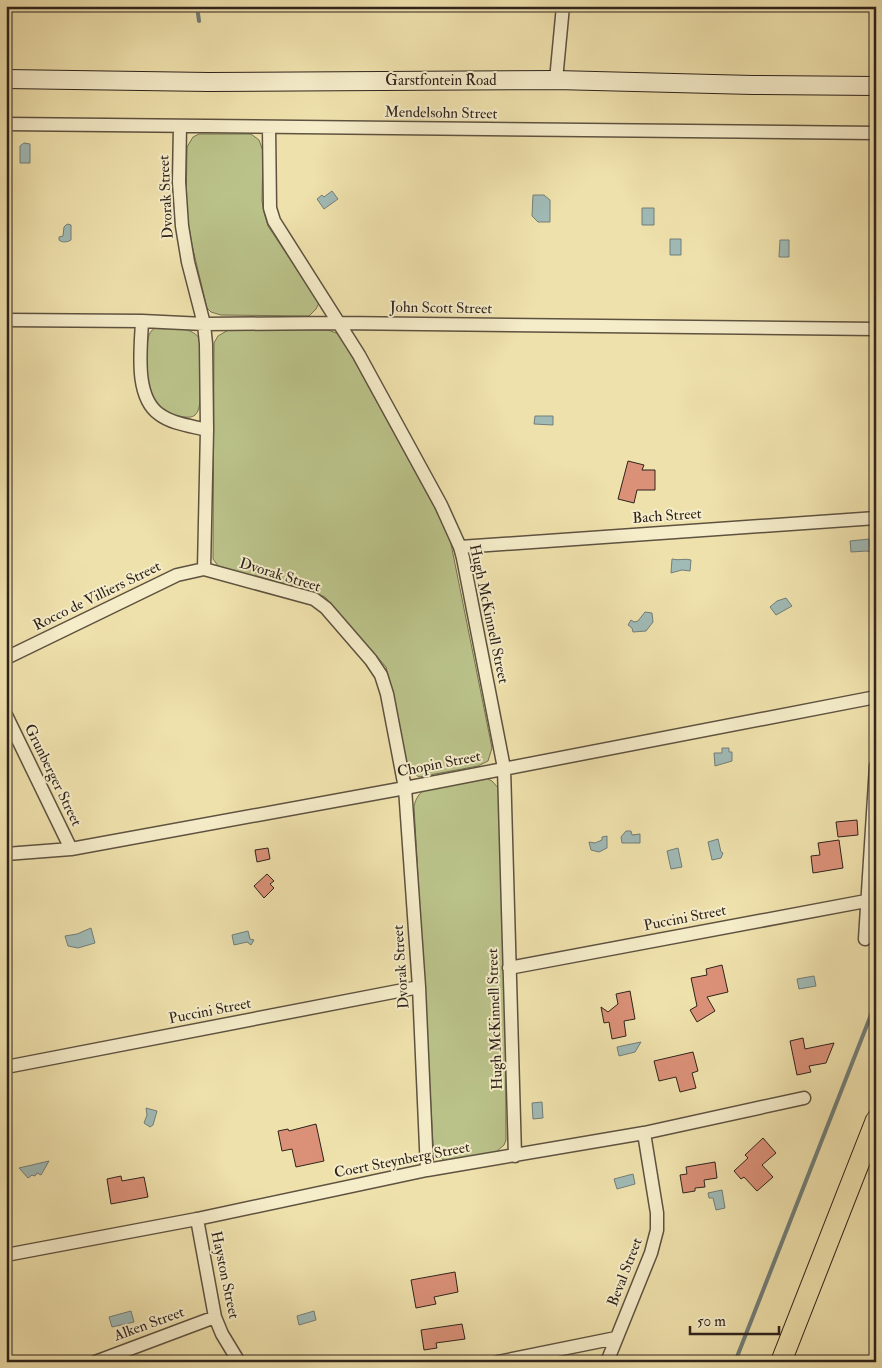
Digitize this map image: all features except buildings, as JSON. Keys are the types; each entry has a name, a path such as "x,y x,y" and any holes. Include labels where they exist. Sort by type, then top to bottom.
{"main road":[{"name":"Garstfontein Road","path":"6,79 209,82 556,80 876,86"},
{"path":"781,1362 876,1120"}],"street":[{"path":"556,80 563,6"},
{"name":"Mendelsohn Street","path":"6,124 876,133"},
{"name":"Dvorak Street","path":"180,126 182,226 188,262 204,324 206,344 207,430 204,569 314,599 326,608 371,660 381,675 387,694 405,788 419,987 427,1170"},
{"name":"Hugh McKinnell Street","path":"268,127 270,208 272,216 359,355 436,496 460,547 504,768 514,1156"},
{"name":"John Scott Street","path":"6,320 142,321 204,324 339,323 876,329"},
{"path":"142,321 142,381 152,408 158,414 170,420 207,430"},
{"name":"Bach Street","path":"460,547 876,518"},
{"name":"Rocco de Villiers Street","path":"6,658 177,575 204,569"},
{"name":"Chopin Street","path":"6,854 71,849 405,788 876,697"},
{"name":"Grunberger Street","path":"6,715 71,849"},
{"path":"865,938 876,766"},
{"name":"Puccini Street","path":"510,968 866,901"},
{"name":"Puccini Street","path":"6,1067 419,987"},
{"name":"Coert Steynberg Street","path":"6,1255 197,1219 427,1170 644,1133 804,1098"},
{"name":"Beval Street","path":"607,1362 651,1253 657,1230 657,1214 644,1133"},
{"name":"Hayston Street","path":"197,1219 215,1318 239,1362"},
{"name":"Alken Street","path":"94,1362 215,1318"},
{"path":"498,1362 616,1338"}],"green space":[{"path":"199,134 251,134 259,140 263,151 262,201 264,212 268,226 319,303 309,316 221,315 211,312 207,308 186,211 187,147 193,137"},
{"path":"155,328 186,330 200,339 200,402 198,411 194,416 167,414 159,406 153,395 147,379 147,349 149,334"},
{"path":"230,329 328,330 339,334 344,342 449,534 492,748 488,761 478,766 419,777 409,770 386,667 325,597 313,592 219,567 213,559 214,343 218,336"},
{"path":"486,778 492,781 500,790 505,951 506,1140 504,1145 496,1152 445,1161 437,1155 433,1144 414,806 418,796 426,789"}],"water":[{"path":"24,143 30,144 30,163 20,163 20,146"},
{"path":"332,191 338,199 324,209 317,199 322,195 324,197"},
{"path":"533,195 544,195 550,200 550,222 538,222 532,216"},
{"path":"642,208 654,208 654,225 642,225"},
{"path":"67,224 71,225 71,240 62,242 59,240 59,237 63,236 64,227"},
{"path":"670,239 681,239 681,255 670,255"},
{"path":"780,240 789,240 789,257 779,257"},
{"path":"535,416 553,416 553,425 534,424"},
{"path":"869,539 872,549 869,552 851,552 850,541"},
{"path":"672,559 691,560 690,571 682,570 671,573"},
{"path":"786,598 792,606 776,615 770,607 777,601"},
{"path":"645,612 652,613 653,622 646,631 633,632 632,628 628,625 631,620 634,622 638,621"},
{"path":"722,748 729,748 729,752 732,752 732,761 715,766 714,753 722,753"},
{"path":"626,831 631,831 632,835 640,834 640,843 622,843 621,837"},
{"path":"607,836 607,848 599,852 591,850 589,842 595,843 602,840 602,837"},
{"path":"718,839 721,852 723,853 721,858 712,860 708,842"},
{"path":"678,848 682,867 671,869 667,851"},
{"path":"91,928 95,943 78,948 68,946 65,936 77,934"},
{"path":"248,931 250,939 254,940 251,945 247,942 234,945 232,935"},
{"path":"814,976 816,986 799,989 797,979"},
{"path":"641,1042 635,1052 619,1056 617,1047"},
{"path":"542,1102 543,1118 533,1119 532,1103"},
{"path":"146,1108 157,1111 153,1125 150,1127 144,1123 147,1115"},
{"path":"49,1161 41,1175 37,1173 35,1176 32,1175 28,1178 19,1168"},
{"path":"633,1174 635,1184 617,1189 614,1179"},
{"path":"722,1190 725,1208 716,1210 713,1198 709,1198 708,1193"},
{"path":"131,1311 134,1322 112,1327 109,1317"},
{"path":"314,1311 316,1320 299,1325 297,1316"}],"waterway":[{"path":"197,6 199,21"},
{"path":"735,1362 876,1002"}]}
